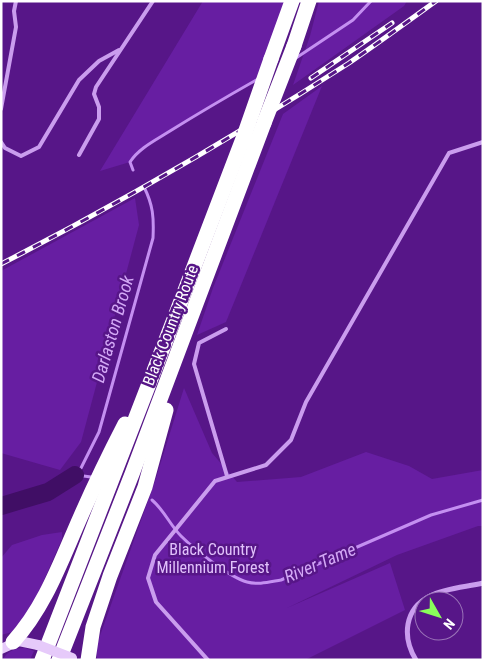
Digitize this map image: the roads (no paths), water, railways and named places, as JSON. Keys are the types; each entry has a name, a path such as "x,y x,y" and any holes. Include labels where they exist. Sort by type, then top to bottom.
{"highway":[{"name":"Black Country Route","path":"42,660 244,136 292,1"},
{"name":"Black Country Route","path":"69,659 132,474 294,46 309,1"},
{"path":"88,660 91,634 102,598 145,487 192,317"},
{"path":"5,646 27,627 42,602 111,451 162,352"}],"street":[{"path":"416,660 408,645 407,632 408,621 413,612 429,596 483,583"},
{"path":"5,646 25,641 69,659"}],"lane":[{"path":"1,109 16,27 14,11 16,1"},
{"path":"79,155 99,119 99,107 94,94 96,87 153,1"},
{"path":"1,142 6,148 21,156 39,147 79,80 99,61 121,49"},
{"path":"208,660 156,602 148,578 154,555 215,481 266,465 291,440 306,402 449,153 483,142"},
{"path":"226,329 199,342 194,364 227,476"}],"waterway":[{"name":"Darlaston Brook","path":"296,58 353,20 371,1"},
{"name":"Darlaston Brook","path":"133,170 130,162 143,148 258,79"},
{"name":"Darlaston Brook","path":"75,475 81,468 99,432 153,238 152,211 144,187"},
{"name":"River Tame","path":"1,506 48,492 75,475"},
{"name":"River Tame","path":"76,475 91,477"},
{"name":"River Tame","path":"152,500 181,536 203,555 231,575 247,582 255,583 281,580 431,515 483,500"}],"railway":[{"path":"1,264 178,168 349,63 436,1"},
{"path":"311,78 392,23"}],"park label":[{"name":"Black Country Millennium Forest","path":"213,558"}]}
